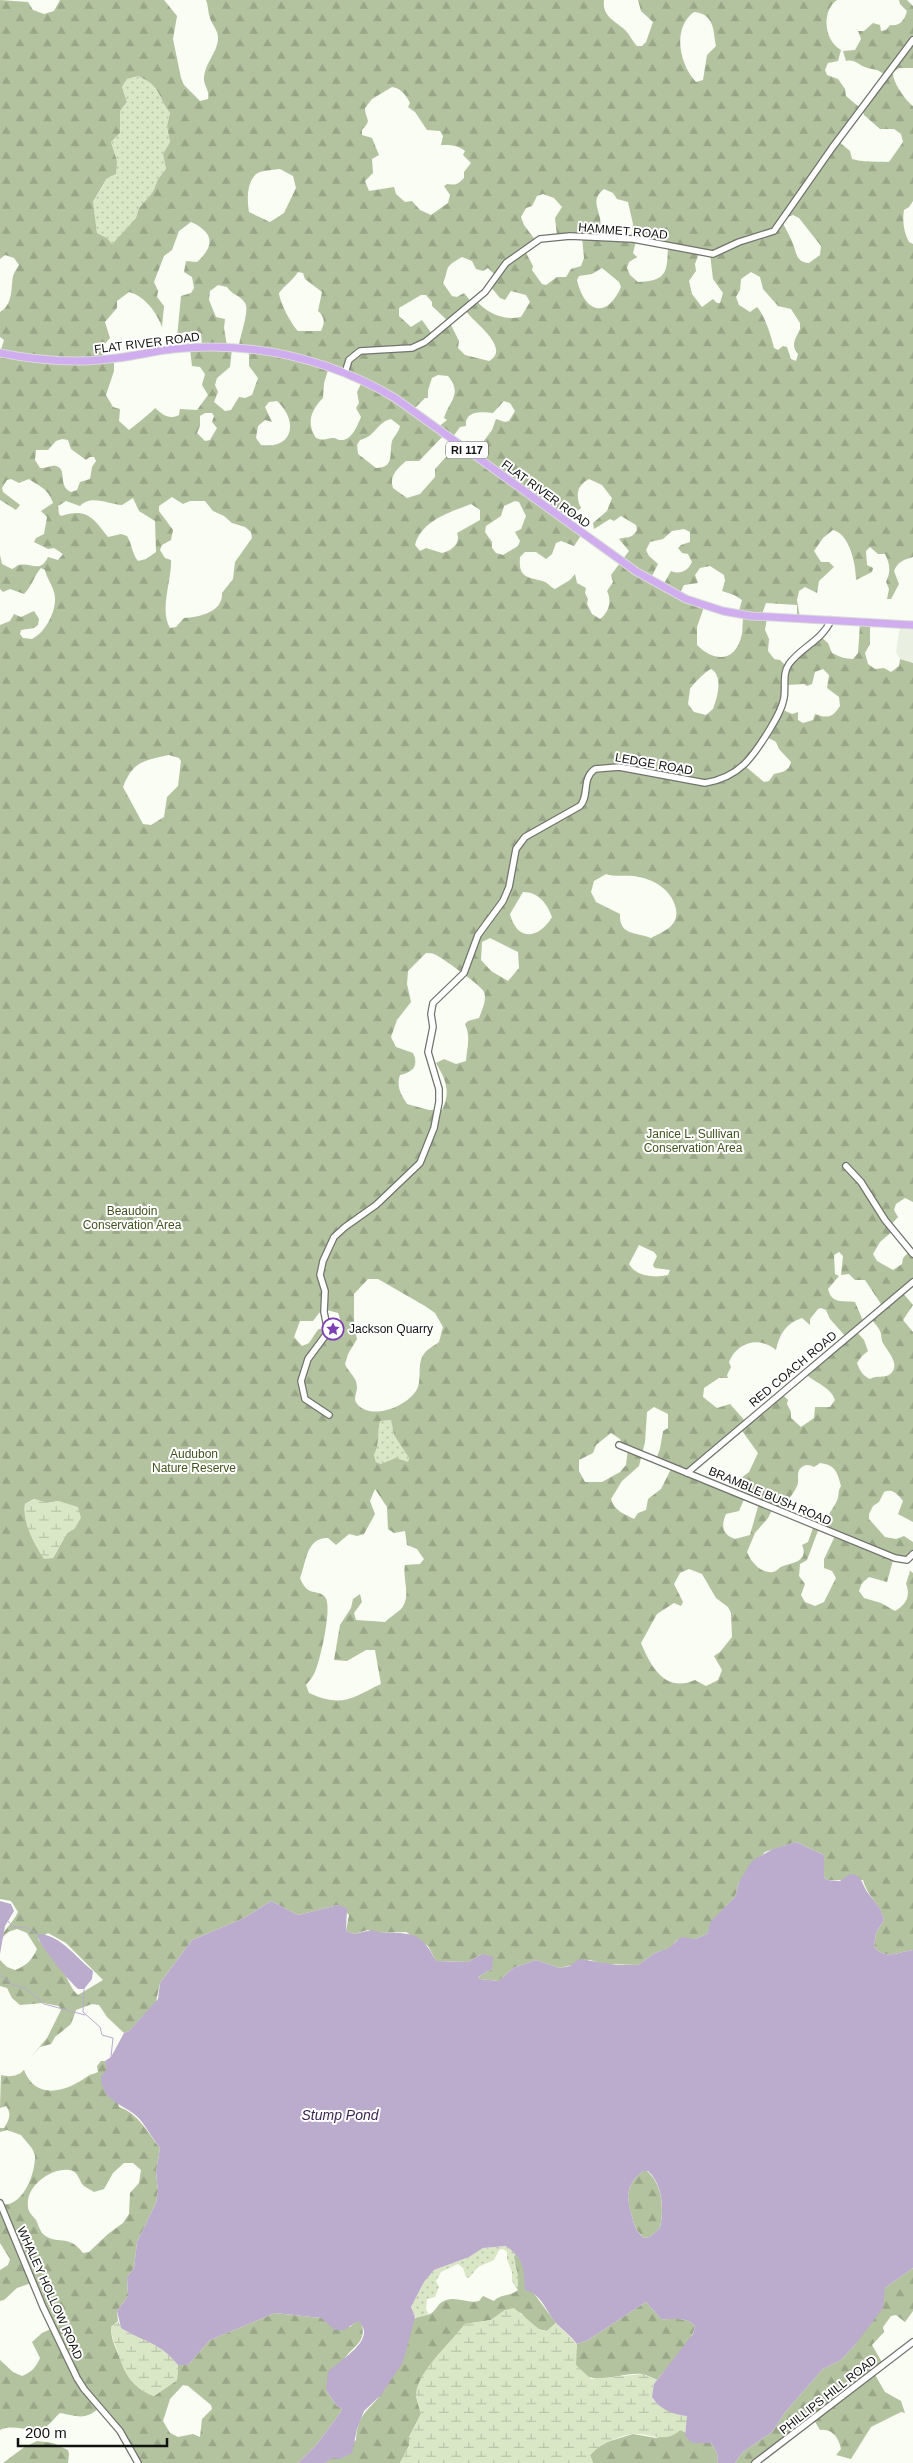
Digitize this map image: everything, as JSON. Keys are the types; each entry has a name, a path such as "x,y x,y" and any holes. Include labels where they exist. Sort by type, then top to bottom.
{"main road":[{"name":"FLAT RIVER ROAD","path":"0,353 35,360 80,362 174,349 239,348 302,358 345,373 395,398 636,572 672,592 723,611 767,617 913,626"}],"street":[{"name":"HAMMET ROAD","path":"345,373 349,360 360,351 412,348 425,342 485,292 506,263 540,239 570,236 633,239 713,254 739,242 774,231 832,148 913,40"},
{"name":"LEDGE ROAD","path":"329,1415 305,1398 301,1388 305,1365 328,1332 324,1312 325,1291 320,1275 323,1261 334,1238 344,1227 376,1205 420,1163 434,1128 439,1102 438,1086 428,1052 433,1027 431,1014 434,1003 464,973 482,929 500,906 508,888 518,844 531,833 580,806 584,800 586,780 595,769 619,767 705,783 716,780 743,766 758,751 781,707 784,698 784,677 789,664 825,633 831,620"},
{"path":"846,1166 861,1182 885,1220 913,1254"},
{"name":"RED COACH ROAD","path":"687,1473 913,1282"},
{"name":"BRAMBLE BUSH ROAD","path":"618,1445 895,1558 907,1560 913,1554"},
{"name":"WHALEY HOLLOW ROAD","path":"0,2202 43,2307 77,2378 120,2431 138,2463"},
{"name":"PHILLIPS HILL ROAD","path":"756,2463 913,2342"}],"shaded area":[{"path":"913,625 913,663 900,659 896,652 900,626"}],"green space":[{"path":"0,0 28,2 33,10 44,14 54,11 60,0 164,0 177,16 173,39 181,78 184,85 200,101 208,99 204,77 218,42 206,0 604,0 607,14 626,31 637,46 642,46 646,42 653,22 641,11 638,0 837,0 828,11 827,26 831,40 841,50 838,61 828,63 825,70 827,75 838,79 845,89 846,96 859,107 885,75 854,61 846,61 843,51 855,50 861,39 858,31 864,31 873,23 880,25 881,31 886,30 890,25 896,25 901,22 907,11 900,4 899,0 907,0 913,6 913,68 899,68 893,72 893,76 900,91 913,106 913,201 904,210 903,218 906,235 909,242 913,244 913,557 897,565 894,571 899,584 891,599 887,599 889,589 886,582 889,568 885,554 878,554 870,547 866,551 867,565 873,568 872,572 856,580 855,566 848,544 844,537 833,530 823,538 814,551 821,562 829,562 834,567 819,581 817,593 805,587 799,591 797,600 800,618 797,618 797,605 766,603 762,614 767,618 765,630 769,639 768,651 774,659 780,660 787,667 821,637 828,643 832,653 844,658 853,659 858,653 860,624 870,623 870,644 865,653 868,664 875,669 884,668 891,672 899,666 900,659 913,663 913,1202 905,1198 896,1204 894,1210 898,1217 890,1226 894,1230 880,1242 873,1254 877,1261 893,1270 902,1264 903,1258 910,1251 913,1253 913,1282 902,1292 913,1305 903,1320 913,1332 913,1522 898,1514 903,1501 899,1496 890,1491 884,1492 879,1502 873,1506 869,1519 885,1537 896,1539 904,1536 913,1542 913,1555 908,1559 894,1557 887,1582 869,1577 862,1583 859,1591 864,1598 881,1603 895,1611 905,1603 908,1596 906,1584 910,1571 908,1569 913,1573 913,1950 888,1954 874,1947 876,1933 884,1920 863,1880 827,1880 824,1877 824,1855 796,1842 765,1852 739,1882 735,1897 712,1921 707,1934 695,1939 677,1940 670,1948 655,1953 638,1965 604,1964 590,1960 560,1968 536,1960 513,1968 499,1981 480,1979 478,1977 492,1969 482,1954 468,1962 436,1961 428,1946 406,1932 378,1933 368,1930 354,1934 346,1931 349,1915 338,1905 298,1915 271,1901 244,1918 192,1940 160,1983 156,2002 129,2031 124,2033 107,2017 99,2005 92,2004 76,2010 71,2024 55,2037 51,2044 40,2047 31,2057 47,2038 61,2010 59,2006 43,2003 20,2005 12,1998 7,1988 0,1986 0,1960 7,1967 15,1970 28,1962 37,1949 27,1933 17,1929 8,1932 0,1940 18,1912 11,1901 0,1899 0,625 10,621 14,614 21,617 34,611 39,619 38,625 34,628 21,630 20,634 23,638 32,639 42,631 50,619 55,605 55,598 45,570 41,568 24,594 10,589 3,592 0,589 0,555 2,564 12,569 24,564 39,566 48,557 58,560 63,554 54,548 48,549 34,542 36,538 44,534 47,517 41,511 53,503 49,494 43,488 29,479 19,483 11,479 7,480 2,488 3,492 20,505 16,510 0,500 0,353 4,340 0,337 0,312 9,301 13,276 19,265 14,258 5,255 0,259","holes":["694,12 701,13 712,24 716,46 707,55 703,80 696,82 685,66 680,36 683,27 687,19","138,76 146,80 158,92 170,113 167,126 170,142 163,154 166,169 158,179 153,192 139,208 136,218 112,244 107,238 97,233 93,202 107,178 116,174 117,161 111,142 120,133 120,111 127,102 122,87 127,79","392,87 401,90 410,103 408,107 415,112 427,130 440,131 443,136 441,145 457,146 465,151 463,155 471,163 464,172 464,178 460,182 444,186 450,195 448,203 431,215 420,210 412,201 405,202 396,194 394,187 369,191 365,181 373,173 372,159 379,155 372,138 362,135 362,130 368,121 365,108 372,99","862,109 864,115 880,129 894,129 901,134 903,142 889,162 852,159 850,151 838,141","280,169 293,176 296,188 284,213 270,222 249,212 248,202 248,190 252,179 255,175 267,170","604,189 613,193 617,199 628,202 633,224 631,238 600,235 600,220 597,206 598,196","543,194 554,198 562,207 555,218 557,236 582,237 584,258 581,266 571,269 566,277 557,277 546,285 542,284 532,270 533,266 524,249 536,241 524,225 521,217 526,208 532,206 537,196","793,215 799,218 821,246 820,255 809,263 802,261 799,259 782,222 785,218","191,222 204,230 209,239 207,250 197,262 186,261 184,272 192,277 194,288 191,293 181,296 176,348 179,348 179,335 184,332 201,333 202,346 190,349 192,366 200,367 205,374 202,385 208,395 197,410 180,409 179,415 172,417 166,416 155,408 129,430 119,421 120,409 113,407 106,395 114,371 114,360 103,357 103,346 110,338 105,322 117,308 117,301 129,292 140,297 150,306 162,327 164,306 157,297 158,291 154,282 164,256 172,250 179,231","636,241 668,246 666,268 660,277 638,282 630,275 627,268 629,262 637,257 633,253","699,253 710,254 713,279 723,293 720,303 713,299 702,307 692,294 689,281 696,271 695,264","462,257 472,261 476,269 483,271 488,268 496,276 490,286 500,298 505,300 511,291 526,295 530,302 521,317 508,318 496,315 485,309 476,300 472,303 464,293 457,297 452,296 443,283 449,266","602,268 619,282 621,287 609,305 596,308 585,299 580,291 577,280 579,276 592,274","298,272 303,273 305,279 322,292 318,311 324,320 321,331 298,331 286,313 279,293","751,272 760,277 763,289 778,306 791,309 800,323 800,329 794,345 798,354 796,361 791,359 787,347 783,346 778,350 774,348 765,321 757,307 750,312 739,305 736,297 740,290 741,279","218,285 227,287 245,303 246,317 239,346 249,349 249,366 258,378 252,395 245,398 239,397 231,410 225,411 214,402 218,392 215,385 217,378 230,367 232,349 227,346 224,328 225,319 216,317 209,300 210,291","421,295 426,295 432,302 432,306 448,321 432,334 422,320 411,327 399,316 399,308","465,310 494,342 495,356 489,361 465,355 458,348 459,341 449,321","329,367 362,382 357,392 359,403 356,408 361,417 354,432 348,438 344,440 334,438 322,440 316,438 311,427 313,412 323,398 324,383","438,375 448,376 455,393 444,418 447,420 437,428 413,410 425,398 428,398 428,390 432,378","277,401 284,409 290,425 286,439 272,445 261,445 256,438 258,426 265,420 272,422 265,407 269,402","504,401 510,403 515,411 509,421 505,422 496,419 484,443 473,453 458,444 435,469 435,477 420,494 407,498 393,488 393,476 406,461 419,461 445,434 452,438 460,427 466,426 468,417 475,413 493,413","205,413 212,413 214,416 212,422 217,428 210,440 205,441 197,433 200,426 200,416","391,419 400,426 392,441 390,459 386,465 376,468 358,454 357,445 360,440 369,436 382,423","62,439 68,440 71,449 86,460 94,457 96,461 92,467 90,479 80,482 77,490 71,492 64,486 60,468 56,466 40,468 35,460 36,450 48,450 56,441","589,479 602,485 612,498 607,511 593,523 594,529 610,519 614,521 621,516 636,525 637,530 631,536 619,539 629,551 611,575 613,582 607,591 609,606 606,613 600,619 592,614 587,604 586,588 577,583 575,574 570,580 555,589 545,582 526,576 521,570 520,557 525,552 536,552 546,559 552,554 556,543 561,541 574,546 582,534 571,525 576,512 581,508 578,495 582,484","172,497 183,504 190,501 205,501 213,511 224,516 232,523 245,527 251,532 252,538 235,562 233,579 222,593 219,605 203,615 184,618 176,627 170,628 167,621 166,604 171,560 165,558 160,550 162,545 171,540 173,530 159,511 159,506","133,498 139,511 155,521 156,552 146,559 138,561 127,536 121,534 108,537 94,520 84,514 77,513 61,516 59,514 58,506 66,501 80,506 84,502 100,501 122,505","515,501 519,502 526,516 521,529 515,532 520,541 518,546 503,555 496,553 492,548 492,542 485,532 486,526 501,516 504,506","471,504 480,510 480,520 457,533 458,540 455,546 442,553 426,548 420,551 415,545 418,537 437,518","684,529 690,532 690,542 678,548 682,553 688,554 692,562 683,571 678,573 671,571 662,587 650,580 658,564 649,556 646,550 650,542 663,539 672,531","710,566 724,575 725,581 722,591 742,600 739,611 744,615 739,643 730,655 724,657 711,655 697,645 697,627 704,607 679,595 684,585 698,583 695,575 700,568","711,669 717,677 716,699 713,709 706,715 694,712 688,704 690,689","823,669 829,675 827,688 839,697 840,706 830,716 815,714 813,720 803,723 798,720 798,712 792,714 781,709 786,685 804,684 807,686 812,684 815,672","767,737 776,742 779,749 791,762 783,772 774,774 769,781 764,782 745,766","169,755 179,758 181,761 178,786 167,797 164,817 151,825 143,824 123,787 135,767 146,761","606,874 640,877 654,882 666,890 676,909 673,924 651,938 626,930 620,921 620,914 596,902 591,892 594,881","523,892 528,892 541,899 552,917 541,930 529,934 523,933 518,929 513,923 510,914","490,938 518,952 519,968 508,981 491,971 481,960 482,942","426,953 433,954 444,960 469,978 484,992 485,1002 479,1018 468,1021 465,1024 468,1038 466,1061 456,1064 444,1059 436,1063 447,1092 442,1110 429,1110 407,1104 401,1094 399,1087 400,1075 414,1068 415,1058 413,1053 396,1047 391,1037 397,1020 411,1002 407,984 408,971","639,1245 654,1252 657,1256 653,1265 655,1268 670,1270 668,1275 663,1276 636,1272 629,1264","839,1252 843,1256 841,1275 849,1274 855,1280 865,1280 883,1307 870,1318 879,1329 882,1342 893,1359 894,1367 889,1375 870,1379 862,1373 857,1363 868,1351 864,1340 856,1331 864,1323 855,1302 838,1301 832,1298 828,1289 839,1276 835,1274 834,1255","368,1279 378,1279 425,1306 435,1313 443,1327 439,1342 422,1357 419,1383 414,1394 408,1400 391,1409 373,1411 365,1410 358,1405 355,1399 357,1383 345,1364 348,1354 357,1339 354,1326 354,1294","821,1308 826,1310 830,1319 846,1337 806,1374 826,1388 833,1396 835,1400 830,1407 815,1407 814,1418 801,1427 791,1418 791,1412 787,1404 788,1400 781,1393 746,1422 730,1404 717,1408 703,1397 704,1388 719,1378 728,1378 727,1375 731,1367 729,1362 737,1350 756,1342 763,1343 776,1350 784,1330 796,1320 802,1318 810,1325 810,1319","327,1310 338,1313 340,1324 335,1333 319,1329 309,1343 302,1346 294,1337 300,1321 313,1321 319,1313","654,1407 668,1414 668,1428 663,1431 656,1459 672,1467 661,1489 648,1499 646,1510 638,1513 634,1519 617,1509 611,1499 622,1481 639,1466 645,1442 647,1412","391,1420 394,1435 409,1458 408,1462 396,1458 381,1464 376,1462 374,1455 377,1447 380,1421","740,1428 758,1453 749,1472 741,1478 749,1484 746,1494 759,1503 750,1535 735,1539 727,1535 723,1526 726,1514 739,1511 745,1497 689,1471","611,1433 620,1439 622,1445 628,1448 626,1465 620,1472 602,1482 585,1482 579,1471 579,1460 593,1453 596,1445","820,1463 829,1465 837,1473 841,1486 837,1501 821,1528 835,1536 824,1559 824,1568 832,1571 836,1578 824,1602 815,1606 805,1602 801,1595 805,1584 799,1576 800,1564 807,1560 819,1528 814,1525 808,1542 802,1545 804,1550 802,1558 775,1571 769,1572 761,1569 751,1560 747,1552 755,1533 768,1518 773,1508 782,1511 797,1486 800,1469 808,1465 814,1467","375,1489 387,1507 388,1529 394,1533 405,1531 407,1545 417,1549 424,1559 420,1564 405,1565 406,1599 401,1609 385,1622 356,1620 354,1613 362,1602 360,1594 353,1599 351,1608 340,1625 334,1660 347,1661 366,1650 375,1650 381,1684 354,1697 330,1700 309,1693 306,1685 314,1674 320,1657 327,1622 327,1602 322,1594 306,1588 300,1578 308,1552 315,1542 328,1538 336,1545 349,1534 357,1536 364,1534 375,1514 370,1501","34,1499 46,1503 59,1501 75,1528 67,1533 53,1558 33,1533 26,1519 25,1504","689,1569 702,1574 716,1598 728,1607 731,1613 732,1637 720,1652 714,1656 722,1670 718,1680 706,1686 695,1680 684,1683 675,1683 667,1680 660,1675 649,1661 641,1643 657,1614 674,1603 681,1606 683,1602 674,1584 680,1573","48,1933 66,1943 103,1980 78,1995 61,1968 38,1939"]},
{"path":"138,76 155,88 170,113 167,126 170,142 163,154 166,169 158,179 153,192 139,208 136,218 112,244 107,238 97,233 93,203 117,161 111,142 120,133 120,111 127,102 122,87 127,79"},
{"path":"391,1420 394,1435 409,1458 408,1463 393,1461 381,1464 376,1462 374,1455 377,1447 380,1421"},
{"path":"35,1499 46,1503 59,1501 78,1507 81,1518 75,1528 67,1533 53,1558 44,1559 27,1525 25,1504"},
{"path":"101,2061 105,2061 119,2107 137,2119 160,2148 156,2172 158,2191 156,2203 137,2242 134,2268 127,2277 128,2296 117,2311 118,2321 111,2327 112,2338 119,2357 129,2377 139,2388 154,2396 177,2380 178,2365 188,2365 210,2340 275,2313 321,2318 350,2327 358,2320 362,2325 362,2336 358,2344 345,2358 326,2390 336,2405 342,2409 317,2444 298,2463 139,2463 100,2407 85,2416 60,2413 47,2426 39,2429 5,2428 0,2430 0,2360 13,2372 22,2376 28,2373 35,2367 40,2358 32,2342 42,2333 53,2328 31,2283 17,2288 4,2300 0,2301 0,2270 8,2265 10,2259 0,2243 0,2204 8,2204 21,2196 33,2173 35,2157 32,2148 21,2135 7,2130 0,2132 0,2128 4,2128 9,2117 6,2106 0,2108 1,2075 13,2076 24,2070 29,2080 36,2086 52,2091 70,2086 98,2072 97,2066","holes":["124,2163 133,2163 141,2170 139,2183 130,2193 129,2214 123,2223 89,2252 83,2253 72,2243 53,2239 43,2234 28,2207 30,2192 40,2180 54,2172 69,2170 75,2172 82,2184 94,2192 104,2189 113,2173","183,2385 188,2386 211,2405 212,2409 202,2419 200,2437 193,2434 178,2437 170,2433 163,2421 170,2399"]},
{"path":"643,2171 647,2171 656,2183 662,2205 660,2228 650,2237 644,2238 634,2224 628,2195 631,2185"},
{"path":"506,2246 516,2254 514,2258 518,2277 518,2291 512,2281 512,2272 507,2259 507,2252 503,2249 499,2250 494,2260 478,2267 469,2278 466,2277 463,2268 458,2264 441,2272 436,2281 439,2287 435,2297 427,2299 426,2309 429,2315 415,2317 411,2307 424,2282 434,2270 469,2257 483,2248"},
{"path":"516,2254 524,2265 532,2291 556,2323 547,2331 539,2329 532,2325 521,2313 505,2310 491,2320 465,2324 433,2363 416,2396 421,2414 409,2437 409,2446 400,2463 325,2463 356,2440 360,2421 381,2395 393,2371 412,2321 430,2314 442,2302 448,2299 474,2302 479,2301 483,2296 494,2301 500,2297 512,2294 518,2290 518,2277 514,2257"},
{"path":"913,2268 913,2311 905,2322 896,2315 891,2316 883,2327 884,2332 872,2345 883,2364 874,2373 885,2392 901,2401 905,2413 901,2412 871,2427 851,2459 836,2455 841,2449 839,2441 831,2432 820,2430 814,2420 759,2463 735,2463 743,2452 772,2432 786,2411 823,2369 841,2360 855,2345 885,2288"},
{"path":"646,2302 661,2319 679,2319 688,2321 695,2326 689,2341 657,2380 642,2374 596,2378 588,2377 581,2372 575,2363 577,2344 588,2340"},
{"path":"514,2308 540,2330 547,2331 556,2323 577,2344 576,2365 591,2379 643,2374 657,2380 654,2384 653,2400 669,2411 687,2416 688,2423 685,2432 680,2430 669,2437 631,2434 620,2437 594,2451 590,2455 593,2463 400,2463 409,2446 409,2437 421,2414 416,2395 418,2386 428,2367 465,2324 491,2320 505,2310"},
{"path":"118,2321 128,2332 151,2341 169,2355 178,2365 177,2380 154,2396 140,2389 130,2379 123,2367 112,2337 111,2327"},
{"path":"680,2430 685,2432 692,2443 711,2443 717,2453 718,2463 593,2463 590,2455 607,2442 633,2434 656,2438"},
{"path":"37,2441 53,2443 68,2450 68,2463 3,2463 23,2448"}],"water":[{"name":"Stump Pond","path":"796,1842 824,1855 824,1877 827,1880 840,1881 850,1874 858,1877 879,1908 884,1920 876,1933 874,1947 888,1954 913,1950 913,2268 885,2288 883,2308 855,2345 841,2360 823,2369 786,2411 772,2432 743,2452 735,2463 718,2463 717,2453 711,2443 692,2443 685,2436 687,2416 667,2411 652,2397 654,2384 693,2334 695,2326 688,2321 679,2319 661,2319 646,2302 588,2340 577,2344 557,2324 540,2299 525,2290 520,2260 506,2246 483,2248 469,2257 434,2270 424,2282 411,2307 415,2317 403,2362 381,2395 364,2411 357,2429 352,2453 340,2459 333,2458 325,2463 298,2463 317,2444 342,2409 336,2405 326,2390 328,2372 361,2342 364,2335 363,2328 358,2321 344,2330 335,2330 321,2318 275,2313 210,2340 188,2365 178,2365 165,2351 121,2328 117,2311 128,2296 127,2277 134,2268 137,2242 156,2203 158,2191 156,2172 160,2148 137,2116 111,2099 106,2093 101,2077 107,2069 105,2061 111,2057 124,2033 129,2031 158,1999 160,1983 192,1940 244,1918 271,1901 298,1915 338,1905 347,1908 346,1931 354,1934 372,1930 382,1933 401,1933 414,1936 424,1943 436,1961 468,1962 482,1954 493,1957 492,1969 478,1977 480,1979 499,1981 513,1968 536,1960 560,1968 570,1966 579,1959 617,1965 638,1965 655,1953 669,1948 681,1937 695,1939 707,1934 711,1921 735,1897 739,1882 752,1861 773,1849","holes":["643,2171 648,2171 657,2183 662,2213 660,2228 650,2237 644,2238 634,2224 628,2195 631,2185 638,2176"]},
{"path":"0,1901 11,1904 14,1911 5,1926 0,1954"},
{"path":"39,1934 47,1935 62,1943 93,1971 92,1979 84,1989 78,1989 62,1972 40,1942"}],"waterway":[{"path":"8,1921 13,1927 28,1928 38,1935"},
{"path":"0,1975 13,1985 25,1988 44,2004 85,2015"},
{"path":"84,1989 83,2012 100,2027 102,2035 113,2038 111,2057"}],"place":[{"name":"Jackson Quarry","path":"333,1329"}],"park label":[{"name":"Janice L. Sullivan Conservation Area","path":"693,1141"},
{"name":"Beaudoin Conservation Area","path":"132,1218"},
{"name":"Audubon Nature Reserve","path":"194,1461"}]}
